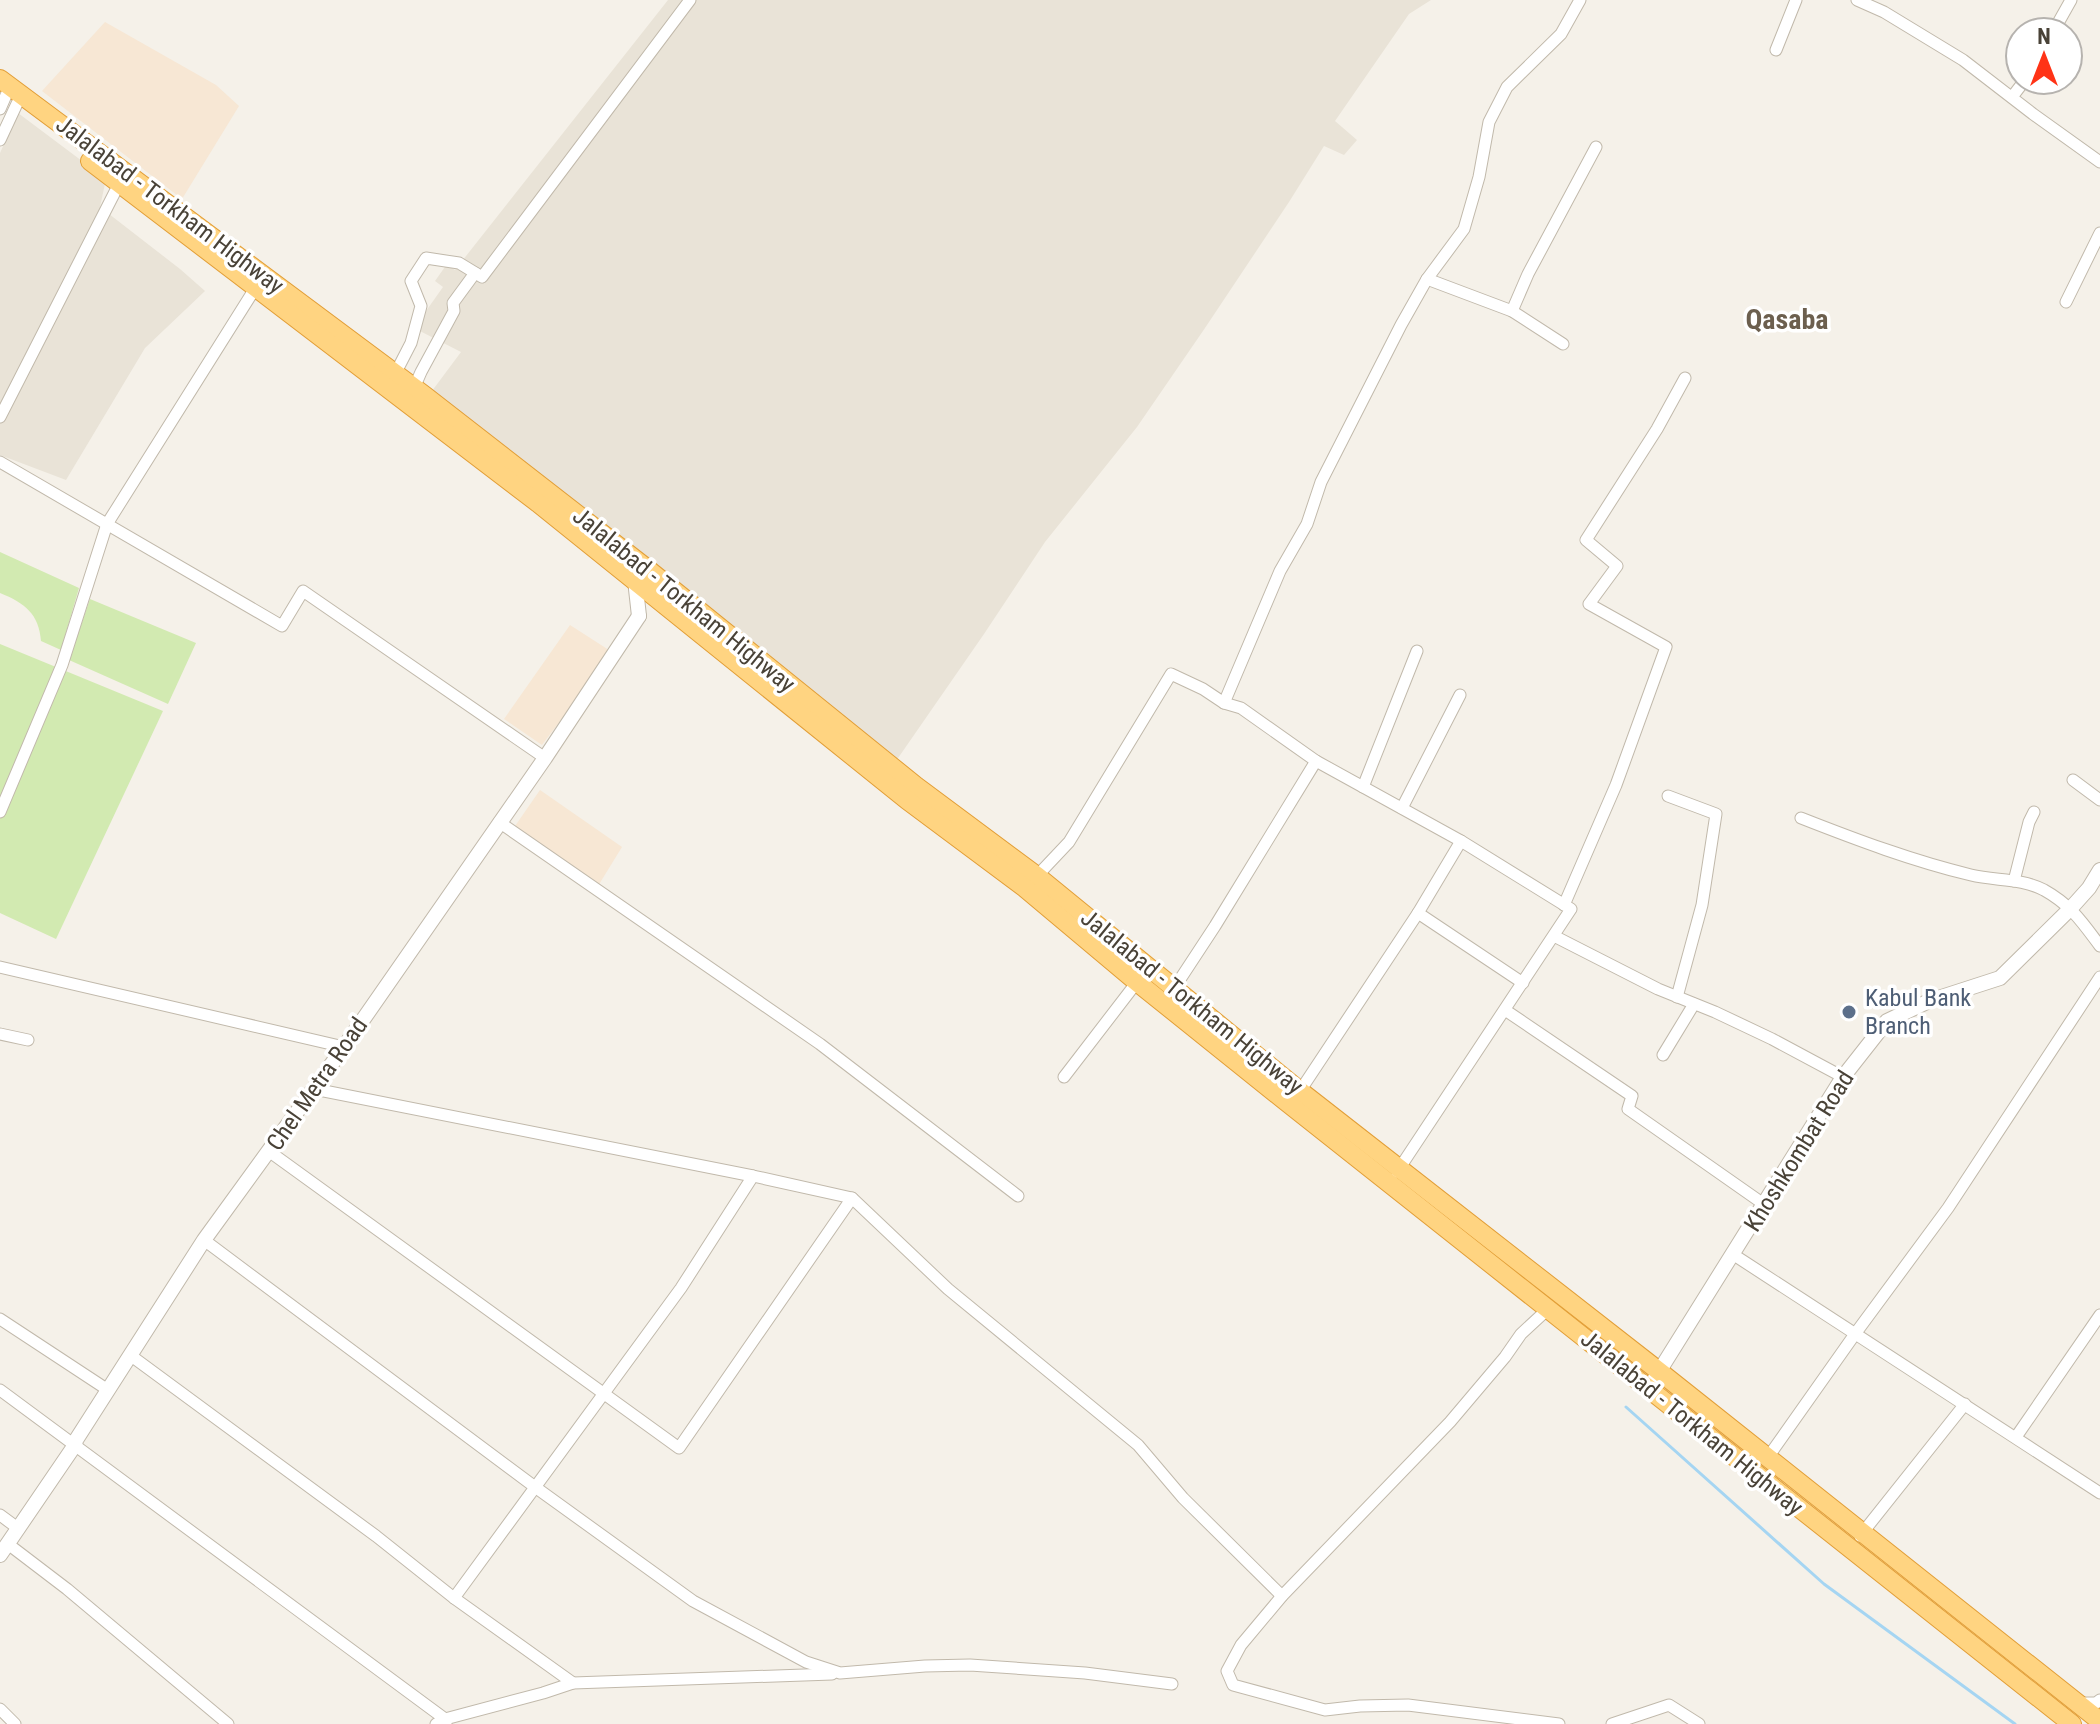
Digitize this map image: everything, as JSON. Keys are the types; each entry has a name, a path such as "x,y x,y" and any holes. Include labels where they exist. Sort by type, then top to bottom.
{"highway":[{"name":"Jalalabad - Torkham Highway","path":"8,94 119,184 256,287 325,330"},
{"name":"Jalalabad - Torkham Highway","path":"8,94 391,380 907,800 1031,882 1137,982 1167,994"},
{"name":"Jalalabad - Torkham Highway","path":"391,380 414,388 645,567 1292,1095 1356,1135 1395,1175 1548,1309 2071,1723"},
{"name":"Jalalabad - Torkham Highway","path":"1292,1095 1320,1128 1395,1175 1660,1372 2100,1721"},
{"name":"Jalalabad - Torkham Highway","path":"1320,1128 1356,1135"},
{"name":"Jalalabad - Torkham Highway","path":"2010,1650 2026,1688"}],"street":[{"path":"391,380 411,343 421,306 411,281 426,258 459,263 482,277 690,0"},
{"path":"1224,703 1280,571 1307,524 1321,482 1427,279 1464,229 1479,177 1489,122 1507,87 1561,34 1580,0"},
{"path":"1776,50 1796,0"},
{"path":"1857,0 1884,12 1963,60 2100,162"},
{"path":"1,136 8,94"},
{"path":"1512,311 1528,274 1596,147"},
{"path":"0,417 119,184"},
{"path":"2066,302 2100,233"},
{"path":"414,388 454,311 453,303 475,273"},
{"path":"1427,279 1512,311 1563,344"},
{"path":"0,812 62,665 107,524 256,287"},
{"path":"1564,905 1616,785 1666,647 1589,604 1617,566 1586,540 1657,429 1685,378"},
{"path":"0,462 282,626 303,591 545,758"},
{"path":"635,580 639,616 657,610 672,611"},
{"name":"Chel Metra Road","path":"4,1549 75,1445 204,1240 344,1047 545,758 639,616"},
{"path":"1363,787 1417,651"},
{"path":"1031,882 1069,842 1171,674 1224,703 1241,708 1316,761 1461,841 1571,909 1395,1175"},
{"path":"1402,808 1460,695"},
{"path":"1167,994 1215,926 1316,761"},
{"path":"2073,780 2100,800"},
{"path":"1668,796 1716,814 1702,905 1677,997"},
{"path":"2014,881 2034,812"},
{"path":"1801,818 1873,846 1973,875 2022,881 2071,908 2100,946"},
{"path":"499,822 820,1044 1018,1196"},
{"path":"1292,1095 1418,913 1461,841"},
{"name":"Khoshkombat Road","path":"1649,1389 1843,1077 1887,1021 1929,1001 2000,978 2071,908 2100,870"},
{"path":"1418,913 1523,983"},
{"path":"1554,936 1658,989 1772,1039 1843,1077"},
{"path":"0,967 344,1047"},
{"path":"1756,1474 1948,1208 2100,977"},
{"path":"1064,1077 1137,982"},
{"path":"1663,1055 1694,1004"},
{"path":"1505,1010 1632,1096 1628,1109 1765,1205"},
{"path":"0,1034 28,1040"},
{"path":"314,1089 852,1198 948,1289 1138,1445 1183,1498 1282,1596"},
{"path":"270,1152 679,1448 852,1198"},
{"path":"454,1598 681,1288 753,1176"},
{"path":"204,1240 693,1601 806,1662 840,1673"},
{"path":"1734,1255 2100,1493"},
{"path":"1548,1309 1521,1334 1450,1422 1282,1596 1241,1645 1227,1671 1233,1685 1325,1710 1408,1705 1559,1724"},
{"path":"2016,1437 2100,1315"},
{"path":"0,1319 108,1390"},
{"path":"130,1355 376,1536 454,1598 573,1683"},
{"path":"0,1390 442,1722 573,1683 970,1665 1085,1673 1172,1684"},
{"path":"1850,1549 1965,1404"},
{"path":"0,1515 19,1529"},
{"path":"4,1549 67,1589 228,1724"},
{"path":"2077,1703 2096,1703 2100,1700"},
{"path":"1612,1724 1669,1705 1699,1724"},
{"path":"0,1709 15,1724"}],"shaded area":[{"path":"668,0 1431,0 1409,14 1335,121 1357,140 1344,155 1324,146 1137,427 1045,542 896,761 426,399 461,352 414,328 443,287 435,281 447,264 455,270"},
{"path":"105,22 216,85 239,106 182,199 42,91"},
{"path":"18,113 106,179 100,207 205,291 145,348 66,480 0,455 0,153"},
{"path":"570,625 612,652 542,745 504,719"},
{"path":"540,790 622,847 598,886 513,829"}],"green space":[{"path":"0,552 79,588 61,650 41,641 37,624 29,611 0,593"},
{"path":"90,599 196,643 168,704 69,660"},
{"path":"0,644 163,711 56,939 0,913"}],"waterway":[{"path":"1626,1407 1824,1584 2015,1724"}],"place":[{"name":"Kabul Bank Branch","path":"1849,1012"}],"district":[{"name":"Qasaba","path":"1787,319"}]}
